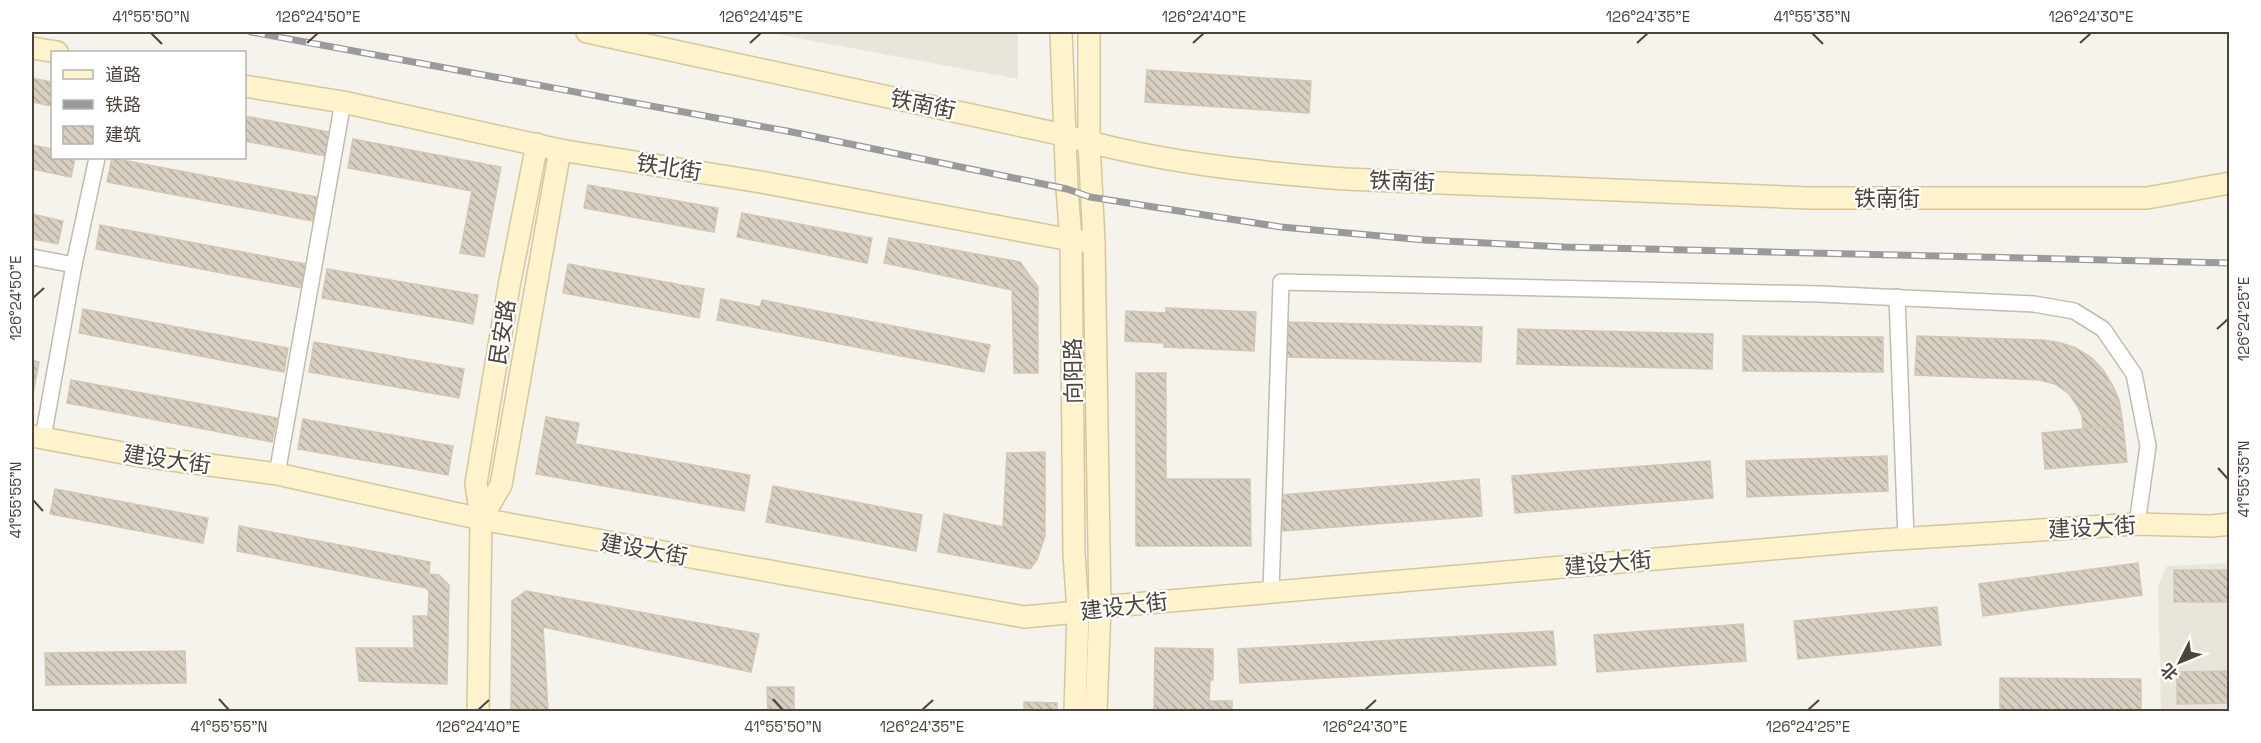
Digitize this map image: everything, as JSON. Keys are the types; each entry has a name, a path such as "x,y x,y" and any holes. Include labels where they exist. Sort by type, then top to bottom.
{"main road":[{"name":"铁南街","path":"587,32 1089,142 1214,167 1278,174 1809,198 2146,198 2229,183"},
{"name":"向阳路","path":"1061,32 1064,135 1071,240 1074,554 1078,612 1075,711"},
{"name":"向阳路","path":"1089,32 1089,142 1094,242 1100,607 1096,711"},
{"path":"32,48 51,51"},
{"name":"铁北街","path":"246,86 343,102 560,150 760,182 1071,240 1094,242"},
{"name":"民安路","path":"478,711 481,519 476,483 509,286 537,144"},
{"name":"民安路","path":"481,519 501,485 560,150"},
{"name":"建设大街","path":"37,437 134,455 277,474 481,519 1024,616 1078,612 1100,607 1905,538 2137,524 2212,526 2229,524"}],"street":[{"path":"277,474 343,102"},
{"path":"37,437 98,159"},
{"path":"32,257 74,265"},
{"path":"1271,592 1281,282 1896,297 2034,304 2074,311 2103,330 2134,374 2148,446 2137,524"},
{"path":"1896,297 1905,538"}],"shaded area":[{"path":"765,32 1018,32 1018,79"},
{"path":"2229,563 2229,711 2161,711 2158,586 2167,566"}],"building":[{"path":"1147,70 1311,81 1309,113 1145,102"},
{"path":"32,78 51,82 51,106 32,102"},
{"path":"246,116 330,132 325,156 246,141"},
{"path":"353,139 501,167 484,257 460,253 472,191 348,168"},
{"path":"32,145 51,149 51,159 75,159 71,177 32,169"},
{"path":"112,159 117,159 317,197 313,221 107,182"},
{"path":"588,185 718,208 714,232 584,208"},
{"path":"742,213 872,238 867,263 737,237"},
{"path":"32,214 63,221 58,244 32,239"},
{"path":"100,225 306,264 301,288 96,249"},
{"path":"889,238 1020,262 1038,287 1038,373 1014,373 1012,290 884,263"},
{"path":"568,264 704,289 699,318 563,293"},
{"path":"327,269 478,295 473,324 322,298"},
{"path":"721,299 760,307 762,300 990,345 984,372 717,320"},
{"path":"1166,308 1256,312 1254,351 1164,347 1164,343 1125,341 1126,311 1166,313"},
{"path":"83,309 288,348 284,372 79,333"},
{"path":"1287,322 1482,327 1481,362 1286,357"},
{"path":"1518,329 1713,334 1712,369 1517,364"},
{"path":"1743,336 1883,337 1883,372 1743,371"},
{"path":"1917,336 2043,340 2076,348 2092,358 2113,386 2119,400 2123,425 2083,429 2082,416 2069,394 2055,384 2039,380 1915,375"},
{"path":"314,342 464,369 459,398 309,372"},
{"path":"32,360 39,362 33,394 32,394"},
{"path":"1136,373 1166,373 1166,479 1250,479 1251,546 1136,546"},
{"path":"71,380 277,418 272,442 67,403"},
{"path":"546,417 579,423 575,444 750,475 744,511 536,474"},
{"path":"303,419 453,446 448,475 298,449"},
{"path":"2123,425 2127,462 2045,469 2042,433"},
{"path":"1045,452 1045,536 1037,560 1030,569 938,552 944,514 1003,527 1007,453"},
{"path":"1887,456 1888,491 1747,497 1746,461"},
{"path":"1710,461 1713,498 1515,513 1512,476"},
{"path":"1479,479 1482,516 1283,531 1280,495"},
{"path":"773,486 922,515 916,551 766,522"},
{"path":"55,489 208,518 203,543 50,514"},
{"path":"239,526 430,562 429,574 439,575 449,585 447,684 359,681 356,648 414,648 413,616 428,616 429,591 426,588 237,551"},
{"path":"2138,563 2142,595 1983,616 1979,584"},
{"path":"2174,570 2230,570 2230,602 2174,602"},
{"path":"526,591 759,634 751,672 543,627 548,710 511,709 512,601"},
{"path":"1937,607 1941,645 1798,659 1794,621"},
{"path":"1743,624 1746,661 1597,672 1594,635"},
{"path":"1553,631 1556,665 1240,683 1238,649"},
{"path":"1155,648 1213,649 1213,680 1210,680 1209,701 1232,701 1232,712 1154,712"},
{"path":"185,651 186,683 46,685 45,653"},
{"path":"2230,671 2230,703 2177,704 2177,672"},
{"path":"2000,678 2141,679 2141,712 2000,712"},
{"path":"767,687 794,687 794,712 768,712"},
{"path":"1024,702 1057,703 1057,712 1024,712"}],"railway":[{"path":"251,32 792,132 1067,189 1090,197 1281,227 1425,240 1564,247 2230,263"}]}
